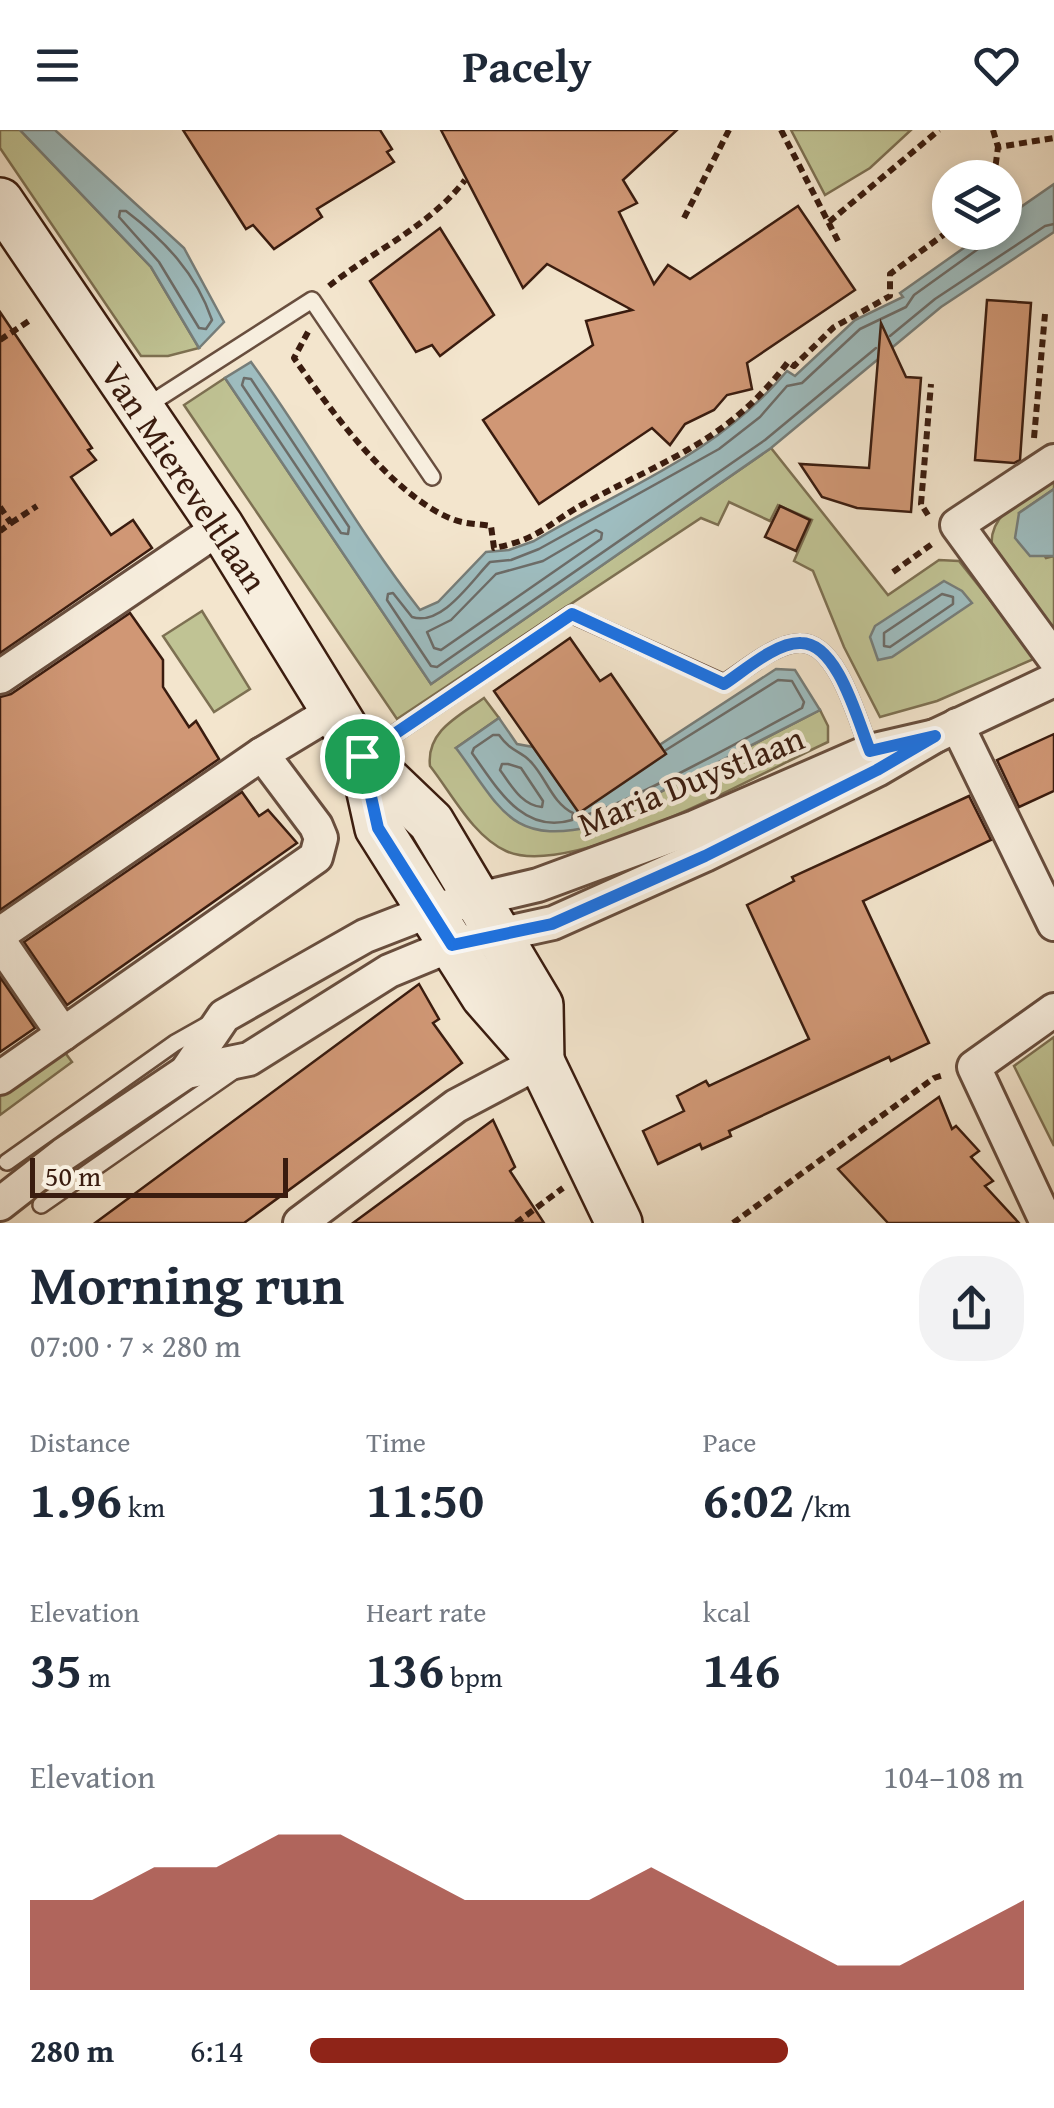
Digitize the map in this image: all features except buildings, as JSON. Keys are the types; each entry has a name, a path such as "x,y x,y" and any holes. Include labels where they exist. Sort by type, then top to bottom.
{"main road":[{"name":"Van Miereveltlaan","path":"0,201 221,528 362,756"},
{"path":"362,756 431,822 488,916 540,1005 541,1061"},
{"path":"362,756 378,828 484,996 541,1061 619,1223"}],"street":[{"path":"1050,464 949,530 1054,658"},
{"path":"0,678 221,528"},
{"name":"Maria Duystlaan","path":"488,916 552,924 705,856 946,731 1054,680"},
{"path":"0,934 262,754 335,710"},
{"path":"946,731 1054,924"},
{"name":"Maria Duystlaan","path":"488,916 538,886 695,827 870,751 946,731"},
{"path":"0,1078 316,857 321,838 316,826 262,754"},
{"path":"0,1204 64,1154 186,1072 224,1016 365,936 442,928 488,916"},
{"path":"186,1072 248,1059 442,928"},
{"path":"0,942 63,1034"},
{"path":"1047,1223 974,1067 1054,1010"},
{"path":"300,1223 456,1106 541,1061"}],"lane":[{"path":"141,410 316,306 432,477"},
{"path":"362,756 572,614 724,684 781,648 800,642 821,648 833,662 870,751"},
{"path":"8,1162 176,1042 224,1016"},
{"path":"41,1206 248,1059"}],"path":[{"path":"684,218 729,130"},
{"path":"780,130 838,241"},
{"path":"828,222 938,130"},
{"path":"993,130 998,147 996,160"},
{"path":"998,147 1054,138"},
{"path":"464,180 408,233 357,264 316,306 294,358 334,416 423,504 455,520 491,526 494,548 535,538 588,501 685,455 711,437 755,404 788,362 794,366 834,327 890,296 890,274 932,243"},
{"path":"1045,314 1033,446 1050,464"},
{"path":"893,572 949,530 921,504 931,384"},
{"path":"0,531 36,506"},
{"path":"0,507 11,523"},
{"path":"732,1223 934,1078 974,1067"},
{"path":"516,1223 592,1168"}],"green space":[{"path":"0,130 20,130 151,267 199,348 168,356 141,356 0,148"},
{"path":"791,130 911,130 870,168 825,195"},
{"path":"225,378 431,684 771,448 888,595 939,560 959,561 1036,658 937,701 880,717 844,647 813,571 794,561 812,520 778,505 770,521 729,502 718,525 701,518 397,719 184,405"},
{"path":"1054,478 1054,489 1019,513 1046,558 1054,556 1054,629 992,548 992,535 1011,506"},
{"path":"202,611 250,689 214,712 163,636"},
{"path":"484,698 499,718 456,748 594,826 820,710 828,726 828,742 715,798 619,838 575,851 536,856 506,851 483,835 430,766 433,743 439,734"},
{"path":"1054,1037 1054,1146 1014,1066"},
{"path":"58,1043 72,1062 0,1115 0,1084"}],"water":[{"path":"20,130 55,130 184,248 224,322 199,348 151,267"},
{"path":"1054,184 1054,232 941,307 771,448 431,684 225,378 251,362 420,610 438,602 486,552 509,550 534,541 700,448 759,401 787,371 795,376 855,320 903,297 900,293 961,250 1022,250 1022,206"},
{"path":"1054,489 1054,556 1030,556 1015,538 1019,513"},
{"path":"944,581 962,591 972,603 892,657 878,660 870,637 875,626"},
{"path":"776,669 795,670 820,710 594,826 543,831 525,826 497,804 456,748 499,718 517,744 533,747 572,802"}],"route":[{"path":"572,614 724,684 781,648 800,642 821,648 833,662 870,751 935,736 877,770 705,856 552,924 452,945 378,828 362,756 572,614"}]}
